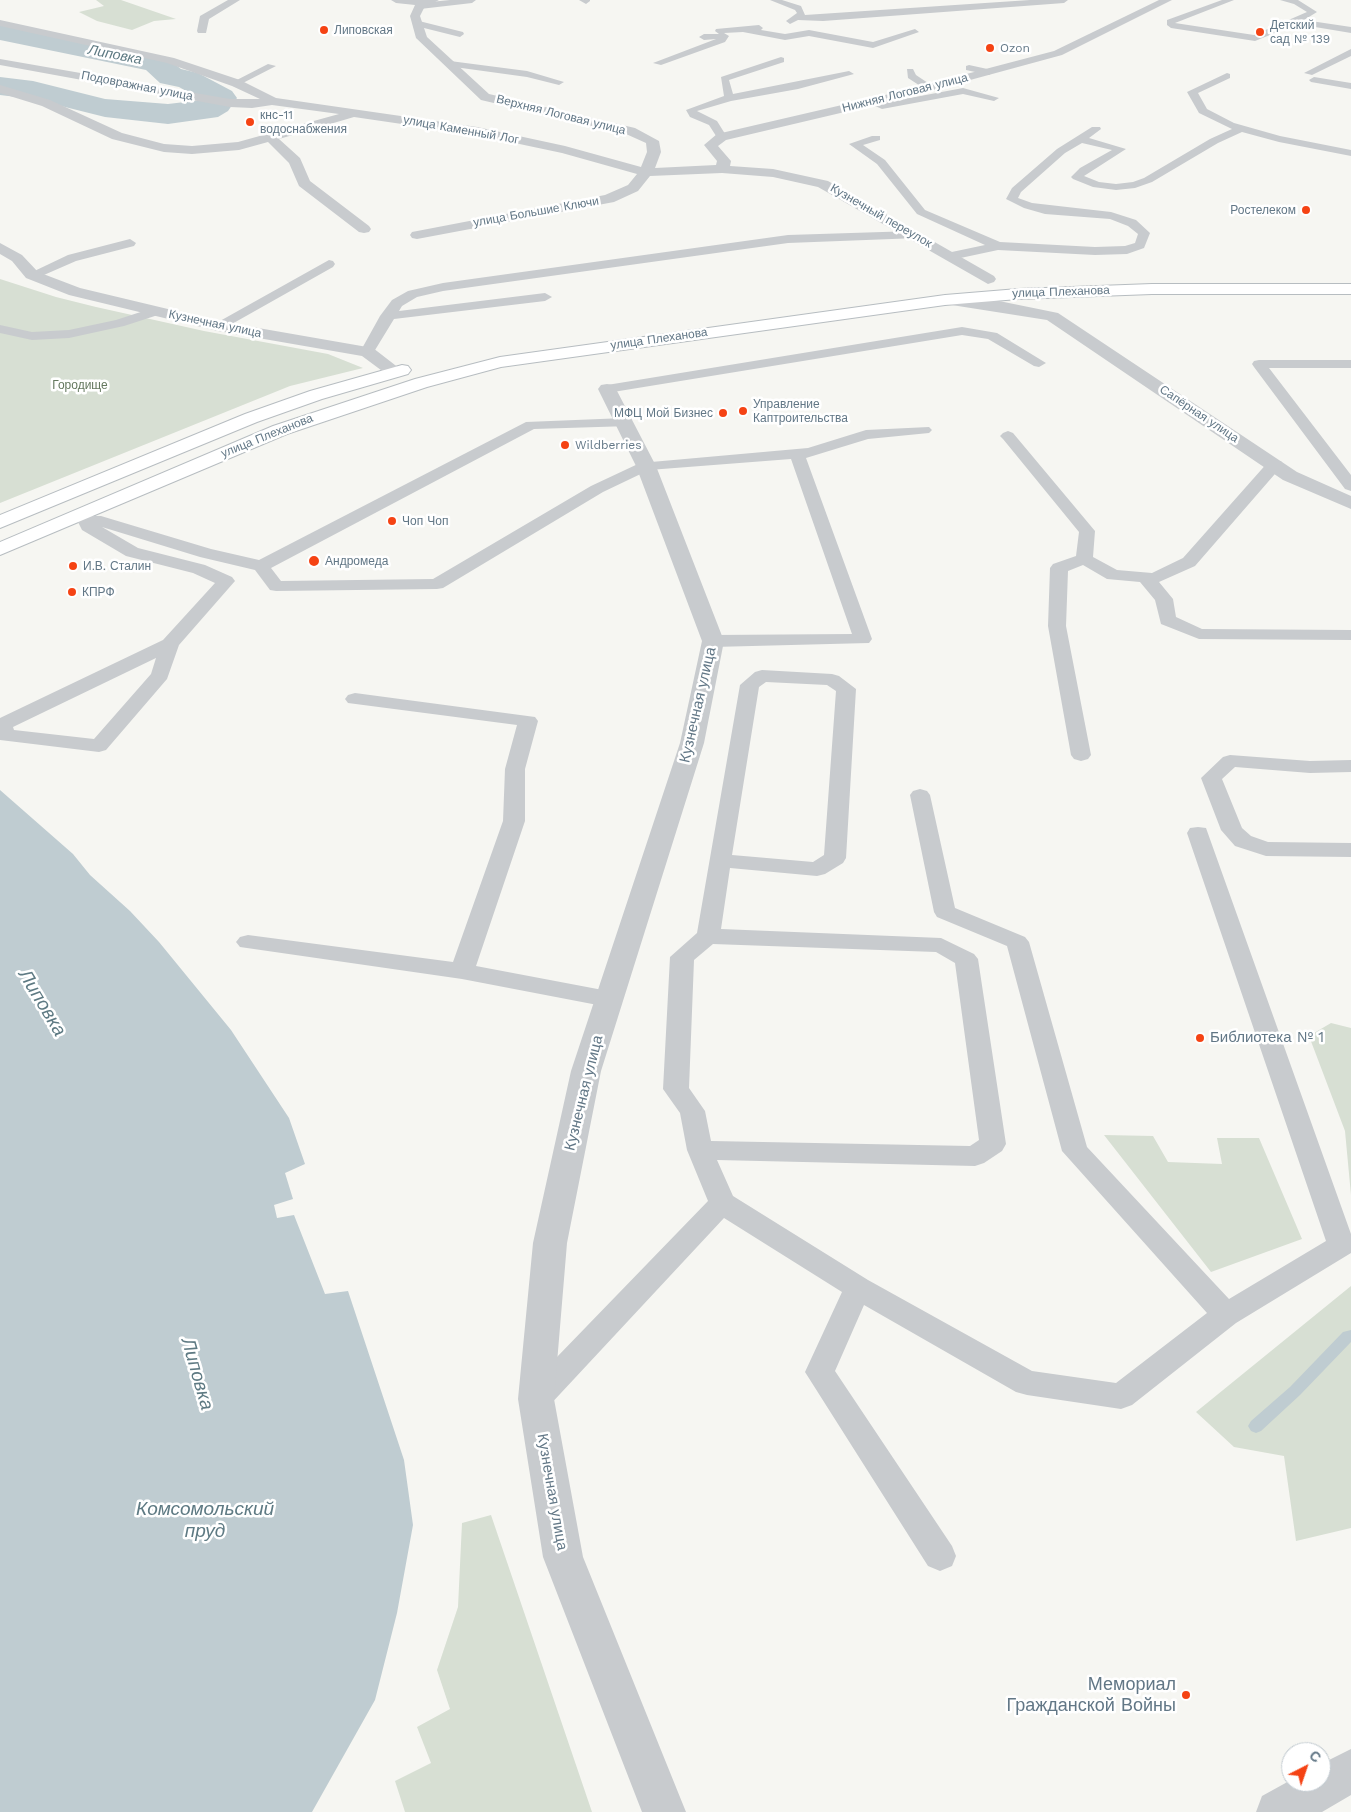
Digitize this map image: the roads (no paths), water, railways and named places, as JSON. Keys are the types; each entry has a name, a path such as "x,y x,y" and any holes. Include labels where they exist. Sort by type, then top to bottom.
{"main road":[{"name":"улица Плеханова","path":"962,282 1012,278 1351,275"},
{"name":"улица Плеханова","path":"0,549 298,423 421,383 500,362 945,300 1064,292 1152,289 1351,289"},
{"name":"улица Плеханова","path":"452,358 490,350 841,297"},
{"name":"улица Плеханова","path":"0,522 251,418 316,395 414,367"}],"street":[{"path":"202,31 204,18 235,0"},
{"path":"396,0 423,14"},
{"name":"Нижняя Логовая улица","path":"722,137 872,102 1058,53 1167,0"},
{"name":"Верхняя Логовая улица","path":"423,14 422,38 486,97 630,131 652,141 654,152 646,172"},
{"path":"0,23 170,60 236,83 273,101"},
{"name":"Подовражная улица","path":"0,62 208,100 252,104 273,101"},
{"path":"0,89 46,103 117,136 164,148 215,150 271,138 355,113"},
{"name":"улица Каменный Лог","path":"273,101 486,133 565,150 624,168 646,172"},
{"path":"722,137 711,145 724,161 722,169"},
{"path":"271,138 295,161 304,184 364,229"},
{"name":"Кузнечный переулок","path":"646,172 722,169 773,173 824,184 988,279"},
{"name":"улица Большие Ключи","path":"417,235 609,199 632,188 646,172"},
{"path":"0,248 17,258 32,275"},
{"name":"Кузнечная улица","path":"32,275 75,292 218,326 367,352 395,372"},
{"path":"1052,316 1064,292"},
{"name":"Сапёрная улица","path":"945,300 999,306 1052,316 1290,476 1351,503"},
{"name":"Кузнечная улица","path":"606,389 646,466 713,640 692,743 586,1071 550,1243 536,1399 563,1557 664,1812"},
{"path":"1278,1812 1351,1771"}],"lane":[{"path":"423,14 472,0"},
{"path":"774,0 798,8 802,14 799,18"},
{"path":"719,31 746,30 776,25 799,18 823,18 1064,0"},
{"path":"1230,0 1170,22 1171,25 1255,38 1313,12 1296,2 1284,0"},
{"path":"423,14 457,37"},
{"path":"1296,21 1351,30"},
{"path":"746,30 785,37 809,33 873,45 914,32"},
{"path":"658,63 722,40 724,36 704,37"},
{"path":"1351,52 1312,76 1351,86"},
{"path":"728,98 724,79 782,60"},
{"path":"450,64 527,74 559,82"},
{"path":"236,83 271,66"},
{"path":"969,68 989,72"},
{"path":"910,71 911,76 928,87"},
{"path":"722,137 713,123 694,114 691,110 728,98 798,86 849,74"},
{"path":"1227,76 1192,92 1203,111 1230,125 1280,139 1351,153"},
{"path":"872,102 882,106 963,91 994,98"},
{"path":"1080,139 1121,149 1084,170 1077,177 1097,185 1116,187 1135,185 1148,180 1214,141 1242,128"},
{"path":"951,256 998,246 1095,251 1127,250 1140,245 1144,233 1132,223 1111,216 1045,210 1028,206 1012,199 1016,190 1061,151 1096,129"},
{"path":"876,138 854,144 881,162 921,212 998,246"},
{"path":"367,352 387,316 397,303 413,294 443,287 788,239 914,235"},
{"path":"32,275 72,258 130,243"},
{"path":"218,326 329,264"},
{"path":"387,316 545,297"},
{"path":"0,329 32,336 69,334 119,323 156,311"},
{"path":"606,389 962,332 992,336 1039,364"},
{"path":"1351,364 1259,364 1351,486"},
{"path":"261,566 531,426 625,423"},
{"path":"82,514 99,521 206,553 261,566 276,586 437,584 597,489 646,466 810,453 866,435 924,430"},
{"path":"1008,436 1088,531 1084,559"},
{"path":"713,640 863,639 797,454"},
{"path":"1081,755 1056,626 1059,568 1084,559 1113,575 1154,578 1189,562 1274,464"},
{"path":"82,514 88,526 132,552 198,569 226,581 170,644 3,724 4,736 99,746 160,675 170,644"},
{"path":"1145,577 1164,599 1167,620 1199,634 1351,635"},
{"path":"708,936 750,685 762,676 832,680 846,689 835,858 817,869 721,861"},
{"path":"355,699 528,721 515,769 514,821 462,971"},
{"path":"1351,766 1310,767 1230,760 1211,778 1232,830 1243,841 1266,849 1351,850"},
{"path":"920,795 945,912 1018,942 1075,1152 1226,1315"},
{"path":"700,1150 974,1156 993,1144 966,959 941,945 708,936 682,957 676,1089 692,1110 700,1150 722,1203 858,1288 1028,1383 1121,1396 1226,1315 1341,1245 1198,833"},
{"path":"248,942 462,971 608,999"},
{"path":"536,1399 722,1203"},
{"path":"858,1288 820,1372 940,1556"}],"water":[{"name":"Комсомольский пруд","path":"0,790 73,854 90,875 130,911 159,942 231,1030 289,1118 305,1164 285,1173 293,1199 274,1205 277,1218 294,1215 325,1294 348,1291 404,1460 413,1525 397,1613 375,1700 312,1812 0,1812"}],"waterway":[{"name":"Липовка","path":"0,32 156,63 168,72 171,77 187,79 221,98"},
{"name":"Липовка","path":"0,86 33,90 105,108 168,114 207,110 217,104"},
{"path":"1256,1426 1295,1391 1348,1336 1351,1336"}],"place":[{"name":"Липовская","path":"324,30"},
{"name":"Детский сад № 139","path":"1260,32"},
{"name":"Ozon","path":"990,48"},
{"name":"кнс-11 водоснабжения","path":"250,122"},
{"name":"Ростелеком","path":"1306,210"},
{"name":"Управление Каптроительства","path":"743,411"},
{"name":"МФЦ Мой Бизнес","path":"723,413"},
{"name":"Wildberries","path":"565,445"},
{"name":"Чоп Чоп","path":"392,521"},
{"name":"Андромеда","path":"314,561"},
{"name":"И.В. Сталин","path":"73,566"},
{"name":"КПРФ","path":"72,592"},
{"name":"Библиотека № 1","path":"1200,1038"},
{"name":"Мемориал Гражданской Войны","path":"1186,1695"}],"park label":[{"name":"Городище","path":"80,385"}]}
